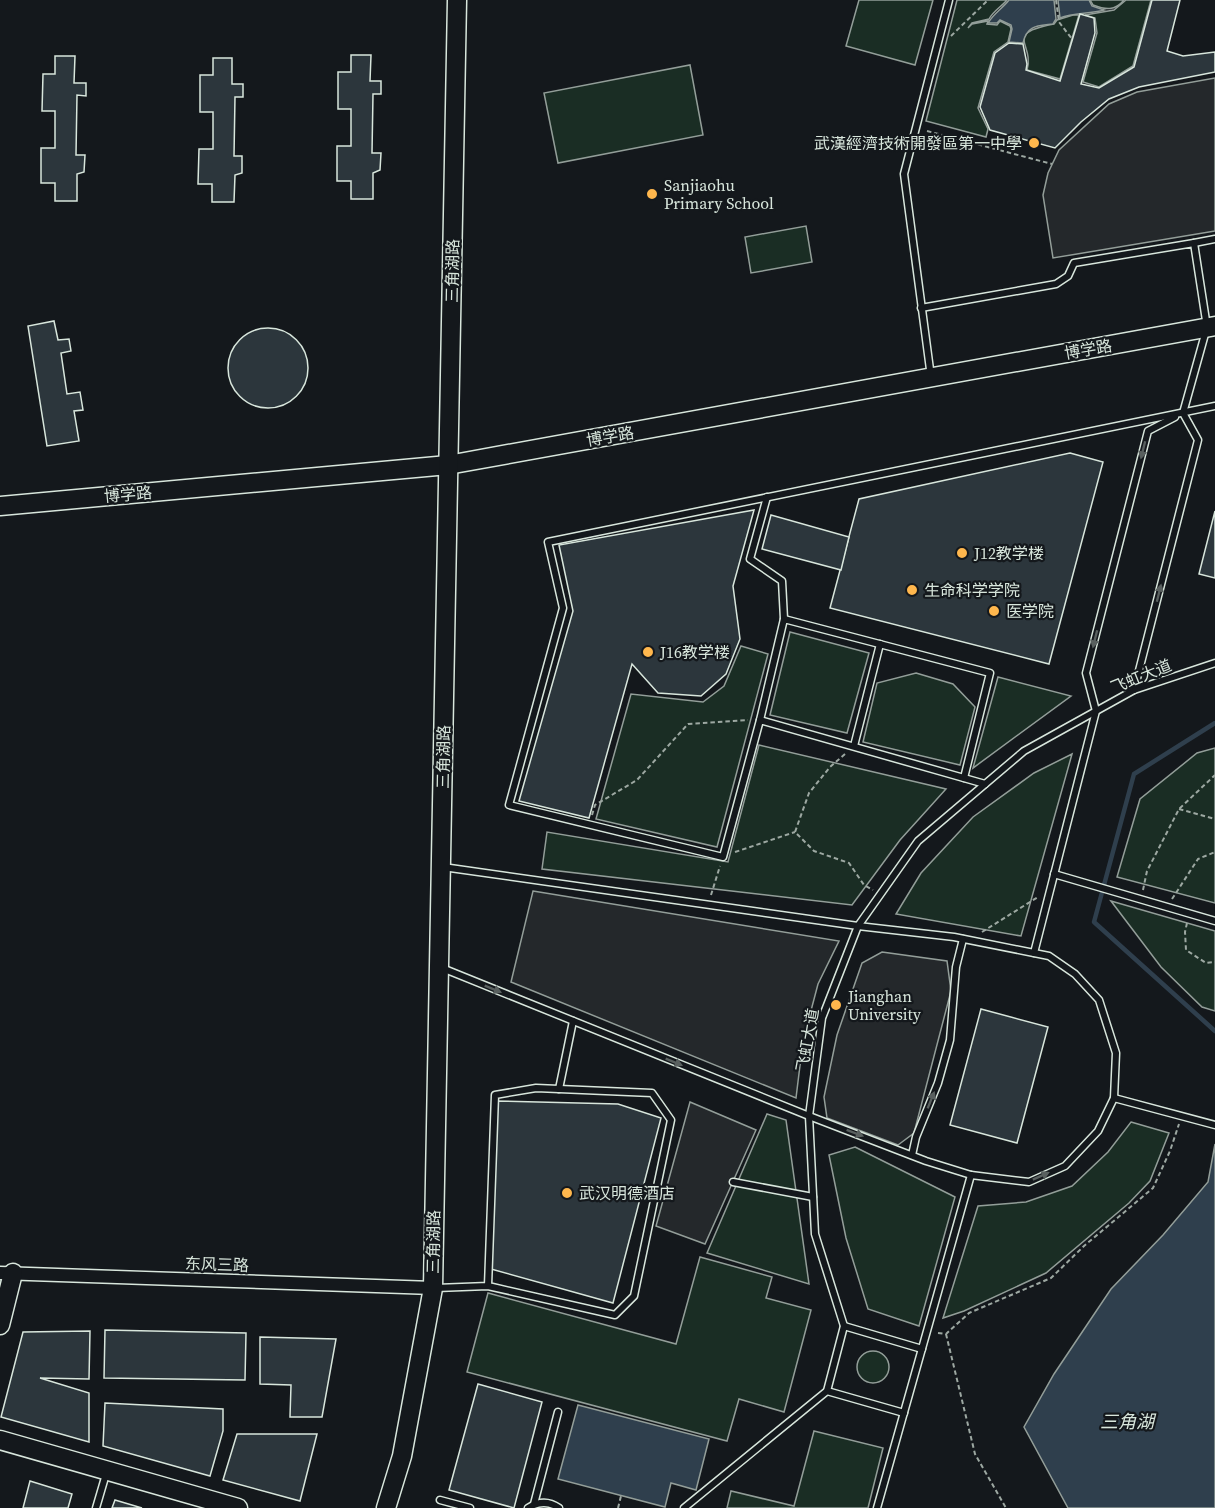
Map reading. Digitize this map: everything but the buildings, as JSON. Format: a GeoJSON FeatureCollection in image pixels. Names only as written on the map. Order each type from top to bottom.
{"type":"FeatureCollection","features":[{"type":"Feature","properties":{"kind":"street","name":"三角湖路"},"geometry":{"type":"LineString","coordinates":[[386,1508],[402,1456],[433,1288],[457,0]]}},
{"type":"Feature","properties":{"kind":"street","name":"博学路"},"geometry":{"type":"LineString","coordinates":[[0,506],[448,465],[1211,327]]}},
{"type":"Feature","properties":{"kind":"street","name":"东风三路"},"geometry":{"type":"LineString","coordinates":[[6,1273],[433,1288]]}},
{"type":"Feature","properties":{"kind":"street"},"geometry":{"type":"LineString","coordinates":[[0,1325],[6,1273]]}},
{"type":"Feature","properties":{"kind":"street"},"geometry":{"type":"LineString","coordinates":[[0,1440],[107,1470],[212,1504],[238,1508]]}},
{"type":"Feature","properties":{"kind":"lane"},"geometry":{"type":"LineString","coordinates":[[931,377],[903,174],[949,0]]}},
{"type":"Feature","properties":{"kind":"lane"},"geometry":{"type":"LineString","coordinates":[[921,308],[1056,284],[1068,276],[1074,262],[1215,239]]}},
{"type":"Feature","properties":{"kind":"lane"},"geometry":{"type":"LineString","coordinates":[[1034,953],[1096,711],[1086,673],[1148,431],[1183,413],[1211,327],[1194,243]]}},
{"type":"Feature","properties":{"kind":"lane"},"geometry":{"type":"LineString","coordinates":[[767,497],[750,559],[782,581],[783,619],[760,720],[723,857],[509,805],[563,608],[548,542],[767,497],[1183,413],[1215,406]]}},
{"type":"Feature","properties":{"kind":"lane"},"geometry":{"type":"LineString","coordinates":[[1134,690],[1198,440],[1183,413]]}},
{"type":"Feature","properties":{"kind":"lane"},"geometry":{"type":"LineString","coordinates":[[783,619],[990,673],[964,778]]}},
{"type":"Feature","properties":{"kind":"lane"},"geometry":{"type":"LineString","coordinates":[[854,746],[880,644]]}},
{"type":"Feature","properties":{"kind":"lane","name":"飞虹大道"},"geometry":{"type":"LineString","coordinates":[[844,1326],[814,1234],[809,1116],[822,1018],[858,926],[918,841],[1024,751],[1134,690],[1215,663]]}},
{"type":"Feature","properties":{"kind":"lane"},"geometry":{"type":"LineString","coordinates":[[760,720],[985,784]]}},
{"type":"Feature","properties":{"kind":"lane"},"geometry":{"type":"LineString","coordinates":[[438,967],[809,1116],[971,1175],[1029,1182],[1065,1166],[1098,1131],[1114,1098],[1116,1053],[1100,999],[1075,974],[1049,956],[966,940],[442,867]]}},
{"type":"Feature","properties":{"kind":"lane"},"geometry":{"type":"LineString","coordinates":[[1054,874],[1215,921]]}},
{"type":"Feature","properties":{"kind":"lane"},"geometry":{"type":"LineString","coordinates":[[912,1155],[916,1137],[938,1083],[950,1040],[956,967],[966,940]]}},
{"type":"Feature","properties":{"kind":"lane"},"geometry":{"type":"LineString","coordinates":[[559,1089],[573,1021]]}},
{"type":"Feature","properties":{"kind":"lane"},"geometry":{"type":"LineString","coordinates":[[433,1288],[488,1286],[615,1315],[634,1296],[671,1120],[652,1093],[536,1088],[495,1095],[488,1286]]}},
{"type":"Feature","properties":{"kind":"lane"},"geometry":{"type":"LineString","coordinates":[[1114,1098],[1215,1125]]}},
{"type":"Feature","properties":{"kind":"lane"},"geometry":{"type":"LineString","coordinates":[[877,1508],[971,1175]]}},
{"type":"Feature","properties":{"kind":"lane"},"geometry":{"type":"LineString","coordinates":[[733,1182],[813,1197]]}},
{"type":"Feature","properties":{"kind":"lane"},"geometry":{"type":"LineString","coordinates":[[684,1508],[827,1391],[844,1326],[922,1349]]}},
{"type":"Feature","properties":{"kind":"lane"},"geometry":{"type":"LineString","coordinates":[[827,1391],[904,1413]]}},
{"type":"Feature","properties":{"kind":"lane"},"geometry":{"type":"LineString","coordinates":[[558,1412],[531,1506],[550,1503],[559,1508]]}},
{"type":"Feature","properties":{"kind":"lane"},"geometry":{"type":"LineString","coordinates":[[96,1508],[107,1470]]}},
{"type":"Feature","properties":{"kind":"lane"},"geometry":{"type":"LineString","coordinates":[[440,1500],[470,1508]]}},
{"type":"Feature","properties":{"kind":"path"},"geometry":{"type":"LineString","coordinates":[[935,51],[988,0]]}},
{"type":"Feature","properties":{"kind":"path"},"geometry":{"type":"LineString","coordinates":[[1056,0],[1059,22],[1072,39]]}},
{"type":"Feature","properties":{"kind":"path"},"geometry":{"type":"LineString","coordinates":[[915,128],[1052,164]]}},
{"type":"Feature","properties":{"kind":"path"},"geometry":{"type":"LineString","coordinates":[[590,824],[595,805],[637,780],[688,724],[760,720]]}},
{"type":"Feature","properties":{"kind":"path"},"geometry":{"type":"LineString","coordinates":[[795,832],[809,793],[830,767],[854,746]]}},
{"type":"Feature","properties":{"kind":"path"},"geometry":{"type":"LineString","coordinates":[[1140,899],[1148,871],[1179,809],[1215,775]]}},
{"type":"Feature","properties":{"kind":"path"},"geometry":{"type":"LineString","coordinates":[[1179,809],[1215,819]]}},
{"type":"Feature","properties":{"kind":"path"},"geometry":{"type":"LineString","coordinates":[[708,905],[723,857],[795,832]]}},
{"type":"Feature","properties":{"kind":"path"},"geometry":{"type":"LineString","coordinates":[[795,832],[814,851],[849,862],[864,885],[880,895]]}},
{"type":"Feature","properties":{"kind":"path"},"geometry":{"type":"LineString","coordinates":[[1168,907],[1175,892],[1198,858],[1215,852]]}},
{"type":"Feature","properties":{"kind":"path"},"geometry":{"type":"LineString","coordinates":[[966,940],[1050,889]]}},
{"type":"Feature","properties":{"kind":"path"},"geometry":{"type":"LineString","coordinates":[[1190,914],[1185,932],[1186,950],[1206,963],[1215,962]]}},
{"type":"Feature","properties":{"kind":"path"},"geometry":{"type":"LineString","coordinates":[[927,1332],[946,1334],[969,1313],[1051,1278],[1084,1246],[1153,1188],[1170,1151],[1181,1116]]}},
{"type":"Feature","properties":{"kind":"path"},"geometry":{"type":"LineString","coordinates":[[946,1334],[975,1454],[1006,1508]]}},
{"type":"Feature","properties":{"kind":"path"},"geometry":{"type":"LineString","coordinates":[[618,1508],[621,1496]]}},
{"type":"Feature","properties":{"kind":"green space"},"geometry":{"type":"Polygon","coordinates":[[[859,0],[933,0],[915,65],[846,46],[859,0]]]}},
{"type":"Feature","properties":{"kind":"green space"},"geometry":{"type":"Polygon","coordinates":[[[957,0],[1007,0],[989,19],[972,23],[968,28],[972,24],[988,21],[987,24],[997,25],[1000,21],[1010,26],[1011,29],[1008,42],[994,52],[978,108],[988,129],[986,137],[926,121],[957,0]]]}},
{"type":"Feature","properties":{"kind":"green space"},"geometry":{"type":"Polygon","coordinates":[[[1090,0],[1124,0],[1114,8],[1106,9],[1093,5],[1090,0]]]}},
{"type":"Feature","properties":{"kind":"green space"},"geometry":{"type":"Polygon","coordinates":[[[1126,0],[1151,0],[1133,66],[1099,87],[1083,82],[1097,33],[1095,18],[1085,15],[1114,10],[1126,0]]]}},
{"type":"Feature","properties":{"kind":"green space"},"geometry":{"type":"Polygon","coordinates":[[[1079,15],[1060,79],[1027,70],[1025,36],[1038,28],[1054,24],[1057,20],[1079,15]]]}},
{"type":"Feature","properties":{"kind":"green space"},"geometry":{"type":"Polygon","coordinates":[[[690,65],[703,135],[558,163],[544,93],[690,65]]]}},
{"type":"Feature","properties":{"kind":"green space"},"geometry":{"type":"Polygon","coordinates":[[[806,226],[812,262],[751,273],[745,237],[806,226]]]}},
{"type":"Feature","properties":{"kind":"green space"},"geometry":{"type":"Polygon","coordinates":[[[790,632],[869,653],[847,733],[770,715],[790,632]]]}},
{"type":"Feature","properties":{"kind":"green space"},"geometry":{"type":"Polygon","coordinates":[[[741,646],[768,654],[717,847],[596,819],[631,694],[703,702],[724,686],[741,646]]]}},
{"type":"Feature","properties":{"kind":"green space"},"geometry":{"type":"Polygon","coordinates":[[[916,673],[953,684],[975,707],[960,765],[863,742],[877,683],[916,673]]]}},
{"type":"Feature","properties":{"kind":"green space"},"geometry":{"type":"Polygon","coordinates":[[[998,677],[1071,696],[973,768],[998,677]]]}},
{"type":"Feature","properties":{"kind":"green space"},"geometry":{"type":"Polygon","coordinates":[[[759,745],[946,789],[900,840],[852,905],[542,869],[547,832],[728,862],[759,745]]]}},
{"type":"Feature","properties":{"kind":"green space"},"geometry":{"type":"Polygon","coordinates":[[[1215,748],[1215,903],[1117,877],[1140,799],[1197,753],[1215,748]]]}},
{"type":"Feature","properties":{"kind":"green space"},"geometry":{"type":"Polygon","coordinates":[[[1072,754],[1021,936],[896,914],[921,873],[973,817],[1034,773],[1072,754]]]}},
{"type":"Feature","properties":{"kind":"green space"},"geometry":{"type":"Polygon","coordinates":[[[1111,901],[1215,931],[1215,1011],[1202,1007],[1161,967],[1111,901]]]}},
{"type":"Feature","properties":{"kind":"green space"},"geometry":{"type":"Polygon","coordinates":[[[767,1114],[786,1120],[809,1284],[707,1253],[767,1114]]]}},
{"type":"Feature","properties":{"kind":"green space"},"geometry":{"type":"Polygon","coordinates":[[[1131,1122],[1169,1133],[1150,1181],[1129,1203],[1046,1273],[964,1311],[943,1318],[978,1206],[1026,1202],[1072,1186],[1108,1152],[1131,1122]]]}},
{"type":"Feature","properties":{"kind":"green space"},"geometry":{"type":"Polygon","coordinates":[[[855,1147],[955,1197],[919,1326],[868,1309],[846,1238],[829,1155],[855,1147]]]}},
{"type":"Feature","properties":{"kind":"green space"},"geometry":{"type":"Polygon","coordinates":[[[700,1257],[772,1277],[766,1298],[811,1310],[784,1412],[739,1399],[727,1441],[467,1372],[488,1293],[676,1344],[700,1257]]]}},
{"type":"Feature","properties":{"kind":"green space"},"geometry":{"type":"Polygon","coordinates":[[[873,1351],[884,1356],[889,1367],[884,1378],[873,1383],[862,1378],[857,1367],[862,1356],[873,1351]]]}},
{"type":"Feature","properties":{"kind":"green space"},"geometry":{"type":"Polygon","coordinates":[[[814,1431],[883,1448],[868,1508],[727,1508],[731,1491],[794,1506],[814,1431]]]}},
{"type":"Feature","properties":{"kind":"shaded area"},"geometry":{"type":"Polygon","coordinates":[[[1215,78],[1215,231],[1053,258],[1043,195],[1048,173],[1059,150],[1109,104],[1137,92],[1215,78]]]}},
{"type":"Feature","properties":{"kind":"shaded area"},"geometry":{"type":"Polygon","coordinates":[[[533,891],[839,941],[818,984],[803,1041],[796,1098],[511,982],[533,891]]]}},
{"type":"Feature","properties":{"kind":"shaded area"},"geometry":{"type":"Polygon","coordinates":[[[882,952],[947,961],[951,991],[914,1133],[898,1145],[827,1118],[824,1097],[837,1035],[862,963],[882,952]]]}},
{"type":"Feature","properties":{"kind":"shaded area"},"geometry":{"type":"Polygon","coordinates":[[[690,1102],[756,1130],[705,1244],[656,1226],[690,1102]]]}},
{"type":"Feature","properties":{"kind":"water"},"geometry":{"type":"Polygon","coordinates":[[[1009,0],[1054,0],[1056,19],[1053,24],[1038,26],[1030,30],[1023,43],[1009,42],[1011,25],[1000,20],[997,23],[988,23],[1009,0]]]}},
{"type":"Feature","properties":{"kind":"water"},"geometry":{"type":"Polygon","coordinates":[[[1058,0],[1089,0],[1092,6],[1104,10],[1060,18],[1058,0]]]}},
{"type":"Feature","properties":{"kind":"water","name":"三角湖"},"geometry":{"type":"Polygon","coordinates":[[[1215,1144],[1215,1508],[1068,1508],[1024,1427],[1054,1374],[1111,1289],[1163,1235],[1208,1182],[1215,1144]]]}},
{"type":"Feature","properties":{"kind":"water"},"geometry":{"type":"Polygon","coordinates":[[[578,1405],[709,1439],[696,1490],[671,1483],[665,1507],[558,1479],[578,1405]]]}},
{"type":"Feature","properties":{"kind":"waterway"},"geometry":{"type":"LineString","coordinates":[[1215,723],[1134,774],[1094,922],[1215,1031]]}},
{"type":"Feature","properties":{"kind":"place","name":"武漢經濟技術開發區第一中學"},"geometry":{"type":"Point","coordinates":[1034,143]}},
{"type":"Feature","properties":{"kind":"place","name":"Sanjiaohu Primary School"},"geometry":{"type":"Point","coordinates":[652,194]}},
{"type":"Feature","properties":{"kind":"place","name":"J12教学楼"},"geometry":{"type":"Point","coordinates":[962,553]}},
{"type":"Feature","properties":{"kind":"place","name":"生命科学学院"},"geometry":{"type":"Point","coordinates":[912,590]}},
{"type":"Feature","properties":{"kind":"place","name":"医学院"},"geometry":{"type":"Point","coordinates":[994,611]}},
{"type":"Feature","properties":{"kind":"place","name":"J16教学楼"},"geometry":{"type":"Point","coordinates":[648,652]}},
{"type":"Feature","properties":{"kind":"place","name":"Jianghan University"},"geometry":{"type":"Point","coordinates":[836,1005]}},
{"type":"Feature","properties":{"kind":"place","name":"武汉明德酒店"},"geometry":{"type":"Point","coordinates":[567,1193]}}]}
